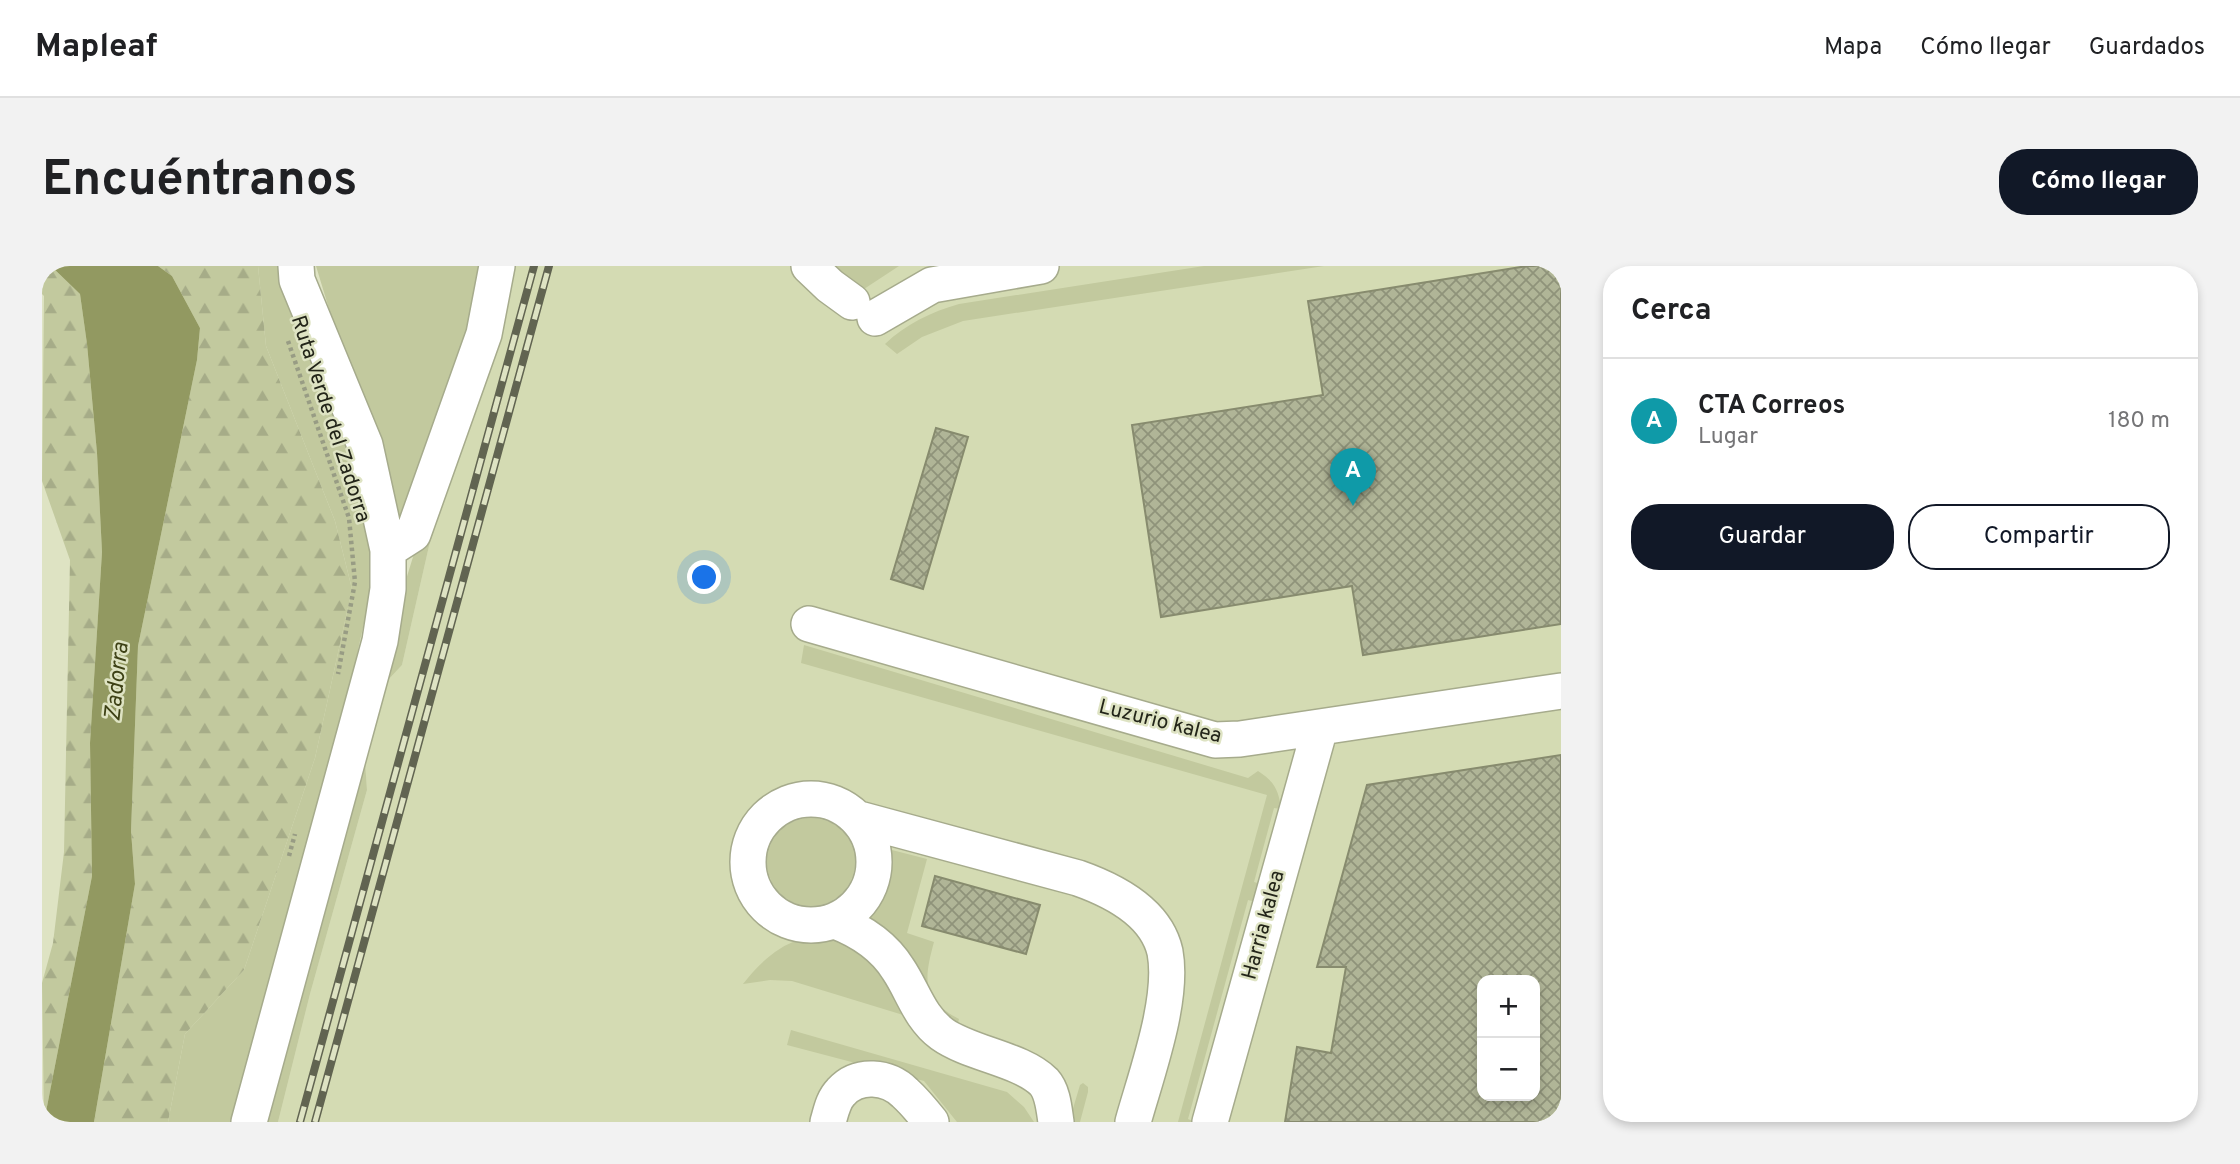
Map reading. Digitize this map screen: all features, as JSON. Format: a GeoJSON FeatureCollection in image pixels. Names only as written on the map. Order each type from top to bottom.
{"type":"FeatureCollection","features":[{"type":"Feature","properties":{"kind":"street"},"geometry":{"type":"LineString","coordinates":[[249,1122],[380,641],[388,589],[388,550],[365,445],[297,280],[296,266]]}},
{"type":"Feature","properties":{"kind":"street"},"geometry":{"type":"LineString","coordinates":[[388,550],[413,534],[484,334],[497,266]]}},
{"type":"Feature","properties":{"kind":"street"},"geometry":{"type":"LineString","coordinates":[[809,266],[830,286],[863,310],[932,285],[1041,266]]}},
{"type":"Feature","properties":{"kind":"street","name":"Luzurio kalea"},"geometry":{"type":"LineString","coordinates":[[809,624],[1215,740],[1320,728],[1561,691]]}},
{"type":"Feature","properties":{"kind":"street","name":"Harria kalea"},"geometry":{"type":"LineString","coordinates":[[1210,1122],[1320,728]]}},
{"type":"Feature","properties":{"kind":"street"},"geometry":{"type":"LineString","coordinates":[[859,819],[873,846],[874,876],[860,903],[835,921],[814,926],[792,923],[769,910],[753,889],[747,863],[753,837],[767,816],[790,802],[816,799],[839,805],[859,819],[1106,887],[1144,917],[1157,934],[1165,952],[1165,981],[1163,1015],[1133,1122]]}},
{"type":"Feature","properties":{"kind":"street"},"geometry":{"type":"LineString","coordinates":[[835,921],[855,929],[880,947],[898,968],[920,1012],[942,1034],[1024,1069],[1044,1082],[1052,1098],[1056,1122]]}},
{"type":"Feature","properties":{"kind":"street"},"geometry":{"type":"LineString","coordinates":[[828,1122],[839,1093],[851,1084],[869,1079],[886,1081],[904,1091],[931,1122]]}},
{"type":"Feature","properties":{"kind":"path","name":"Ruta Verde del Zadorra"},"geometry":{"type":"LineString","coordinates":[[287,339],[349,518],[355,582],[337,678]]}},
{"type":"Feature","properties":{"kind":"path"},"geometry":{"type":"LineString","coordinates":[[289,860],[297,826]]}},
{"type":"Feature","properties":{"kind":"shaded area"},"geometry":{"type":"Polygon","coordinates":[[[513,266],[1561,266],[1561,1122],[278,1122],[310,994],[367,790],[365,761],[389,679],[402,665],[429,546],[473,413],[513,266]]]}},
{"type":"Feature","properties":{"kind":"green space"},"geometry":{"type":"Polygon","coordinates":[[[42,266],[51,266],[80,294],[97,453],[102,552],[90,743],[92,876],[44,1122],[42,983],[53,943],[64,852],[70,560],[42,481],[42,266]]]}},
{"type":"Feature","properties":{"kind":"green space"},"geometry":{"type":"Polygon","coordinates":[[[158,266],[258,266],[266,346],[335,521],[352,589],[315,758],[244,970],[185,1034],[168,1122],[94,1122],[135,884],[131,831],[138,646],[197,360],[200,328],[172,276],[158,266]]]}},
{"type":"Feature","properties":{"kind":"green space"},"geometry":{"type":"Polygon","coordinates":[[[258,266],[284,266],[365,495],[373,583],[344,712],[235,1122],[168,1122],[185,1034],[244,970],[315,758],[352,589],[335,521],[266,346],[258,266]]]}},
{"type":"Feature","properties":{"kind":"green space"},"geometry":{"type":"Polygon","coordinates":[[[316,266],[490,266],[407,519],[390,510],[316,266]]]}},
{"type":"Feature","properties":{"kind":"green space"},"geometry":{"type":"Polygon","coordinates":[[[817,266],[899,266],[864,289],[857,290],[817,266]]]}},
{"type":"Feature","properties":{"kind":"green space"},"geometry":{"type":"Polygon","coordinates":[[[1204,266],[1324,266],[963,321],[922,337],[897,354],[885,344],[901,330],[919,320],[959,304],[1204,266]]]}},
{"type":"Feature","properties":{"kind":"green space"},"geometry":{"type":"Polygon","coordinates":[[[473,413],[429,546],[402,665],[389,679],[365,761],[367,790],[310,994],[278,1122],[260,1122],[396,612],[421,531],[473,413]]]}},
{"type":"Feature","properties":{"kind":"green space"},"geometry":{"type":"Polygon","coordinates":[[[804,645],[1248,778],[1258,771],[1272,783],[1281,809],[1274,808],[1254,882],[1261,884],[1256,902],[1248,900],[1188,1119],[1195,1122],[1178,1122],[1267,795],[801,663],[804,645]]]}},
{"type":"Feature","properties":{"kind":"green space"},"geometry":{"type":"Polygon","coordinates":[[[811,818],[828,822],[842,831],[851,845],[855,862],[851,879],[842,893],[828,902],[811,906],[794,902],[780,893],[771,879],[767,862],[771,845],[780,831],[794,822],[811,818]]]}},
{"type":"Feature","properties":{"kind":"green space"},"geometry":{"type":"Polygon","coordinates":[[[888,849],[927,859],[907,933],[934,942],[928,967],[928,987],[938,1004],[959,1019],[958,1023],[950,1019],[861,921],[875,904],[887,880],[888,849]]]}},
{"type":"Feature","properties":{"kind":"green space"},"geometry":{"type":"Polygon","coordinates":[[[847,938],[867,947],[913,1018],[792,981],[770,980],[743,984],[761,964],[783,947],[802,939],[847,938]]]}},
{"type":"Feature","properties":{"kind":"green space"},"geometry":{"type":"Polygon","coordinates":[[[791,1030],[1007,1092],[1024,1107],[1034,1122],[957,1122],[924,1081],[787,1045],[791,1030]]]}},
{"type":"Feature","properties":{"kind":"green space"},"geometry":{"type":"Polygon","coordinates":[[[1083,1083],[1088,1087],[1088,1092],[1080,1122],[1069,1122],[1080,1085],[1083,1083]]]}},
{"type":"Feature","properties":{"kind":"water","name":"Zadorra"},"geometry":{"type":"Polygon","coordinates":[[[51,266],[158,266],[172,276],[200,328],[197,360],[138,646],[131,831],[135,884],[94,1122],[44,1122],[92,876],[90,743],[102,552],[97,453],[80,294],[51,266]]]}},
{"type":"Feature","properties":{"kind":"building"},"geometry":{"type":"Polygon","coordinates":[[[1527,266],[1561,266],[1561,624],[1363,655],[1352,586],[1161,617],[1132,425],[1323,395],[1308,301],[1527,266]]]}},
{"type":"Feature","properties":{"kind":"building"},"geometry":{"type":"Polygon","coordinates":[[[936,428],[968,437],[923,589],[891,579],[936,428]]]}},
{"type":"Feature","properties":{"kind":"building"},"geometry":{"type":"Polygon","coordinates":[[[1561,755],[1561,1122],[1285,1122],[1297,1047],[1331,1053],[1346,967],[1317,967],[1367,785],[1561,755]]]}},
{"type":"Feature","properties":{"kind":"building"},"geometry":{"type":"Polygon","coordinates":[[[935,876],[1040,905],[1026,954],[922,926],[935,876]]]}},
{"type":"Feature","properties":{"kind":"railway"},"geometry":{"type":"LineString","coordinates":[[300,1122],[534,266]]}},
{"type":"Feature","properties":{"kind":"railway"},"geometry":{"type":"LineString","coordinates":[[315,1122],[549,266]]}},
{"type":"Feature","properties":{"kind":"place","name":"CTA Correos"},"geometry":{"type":"Point","coordinates":[1353,506]}}]}
